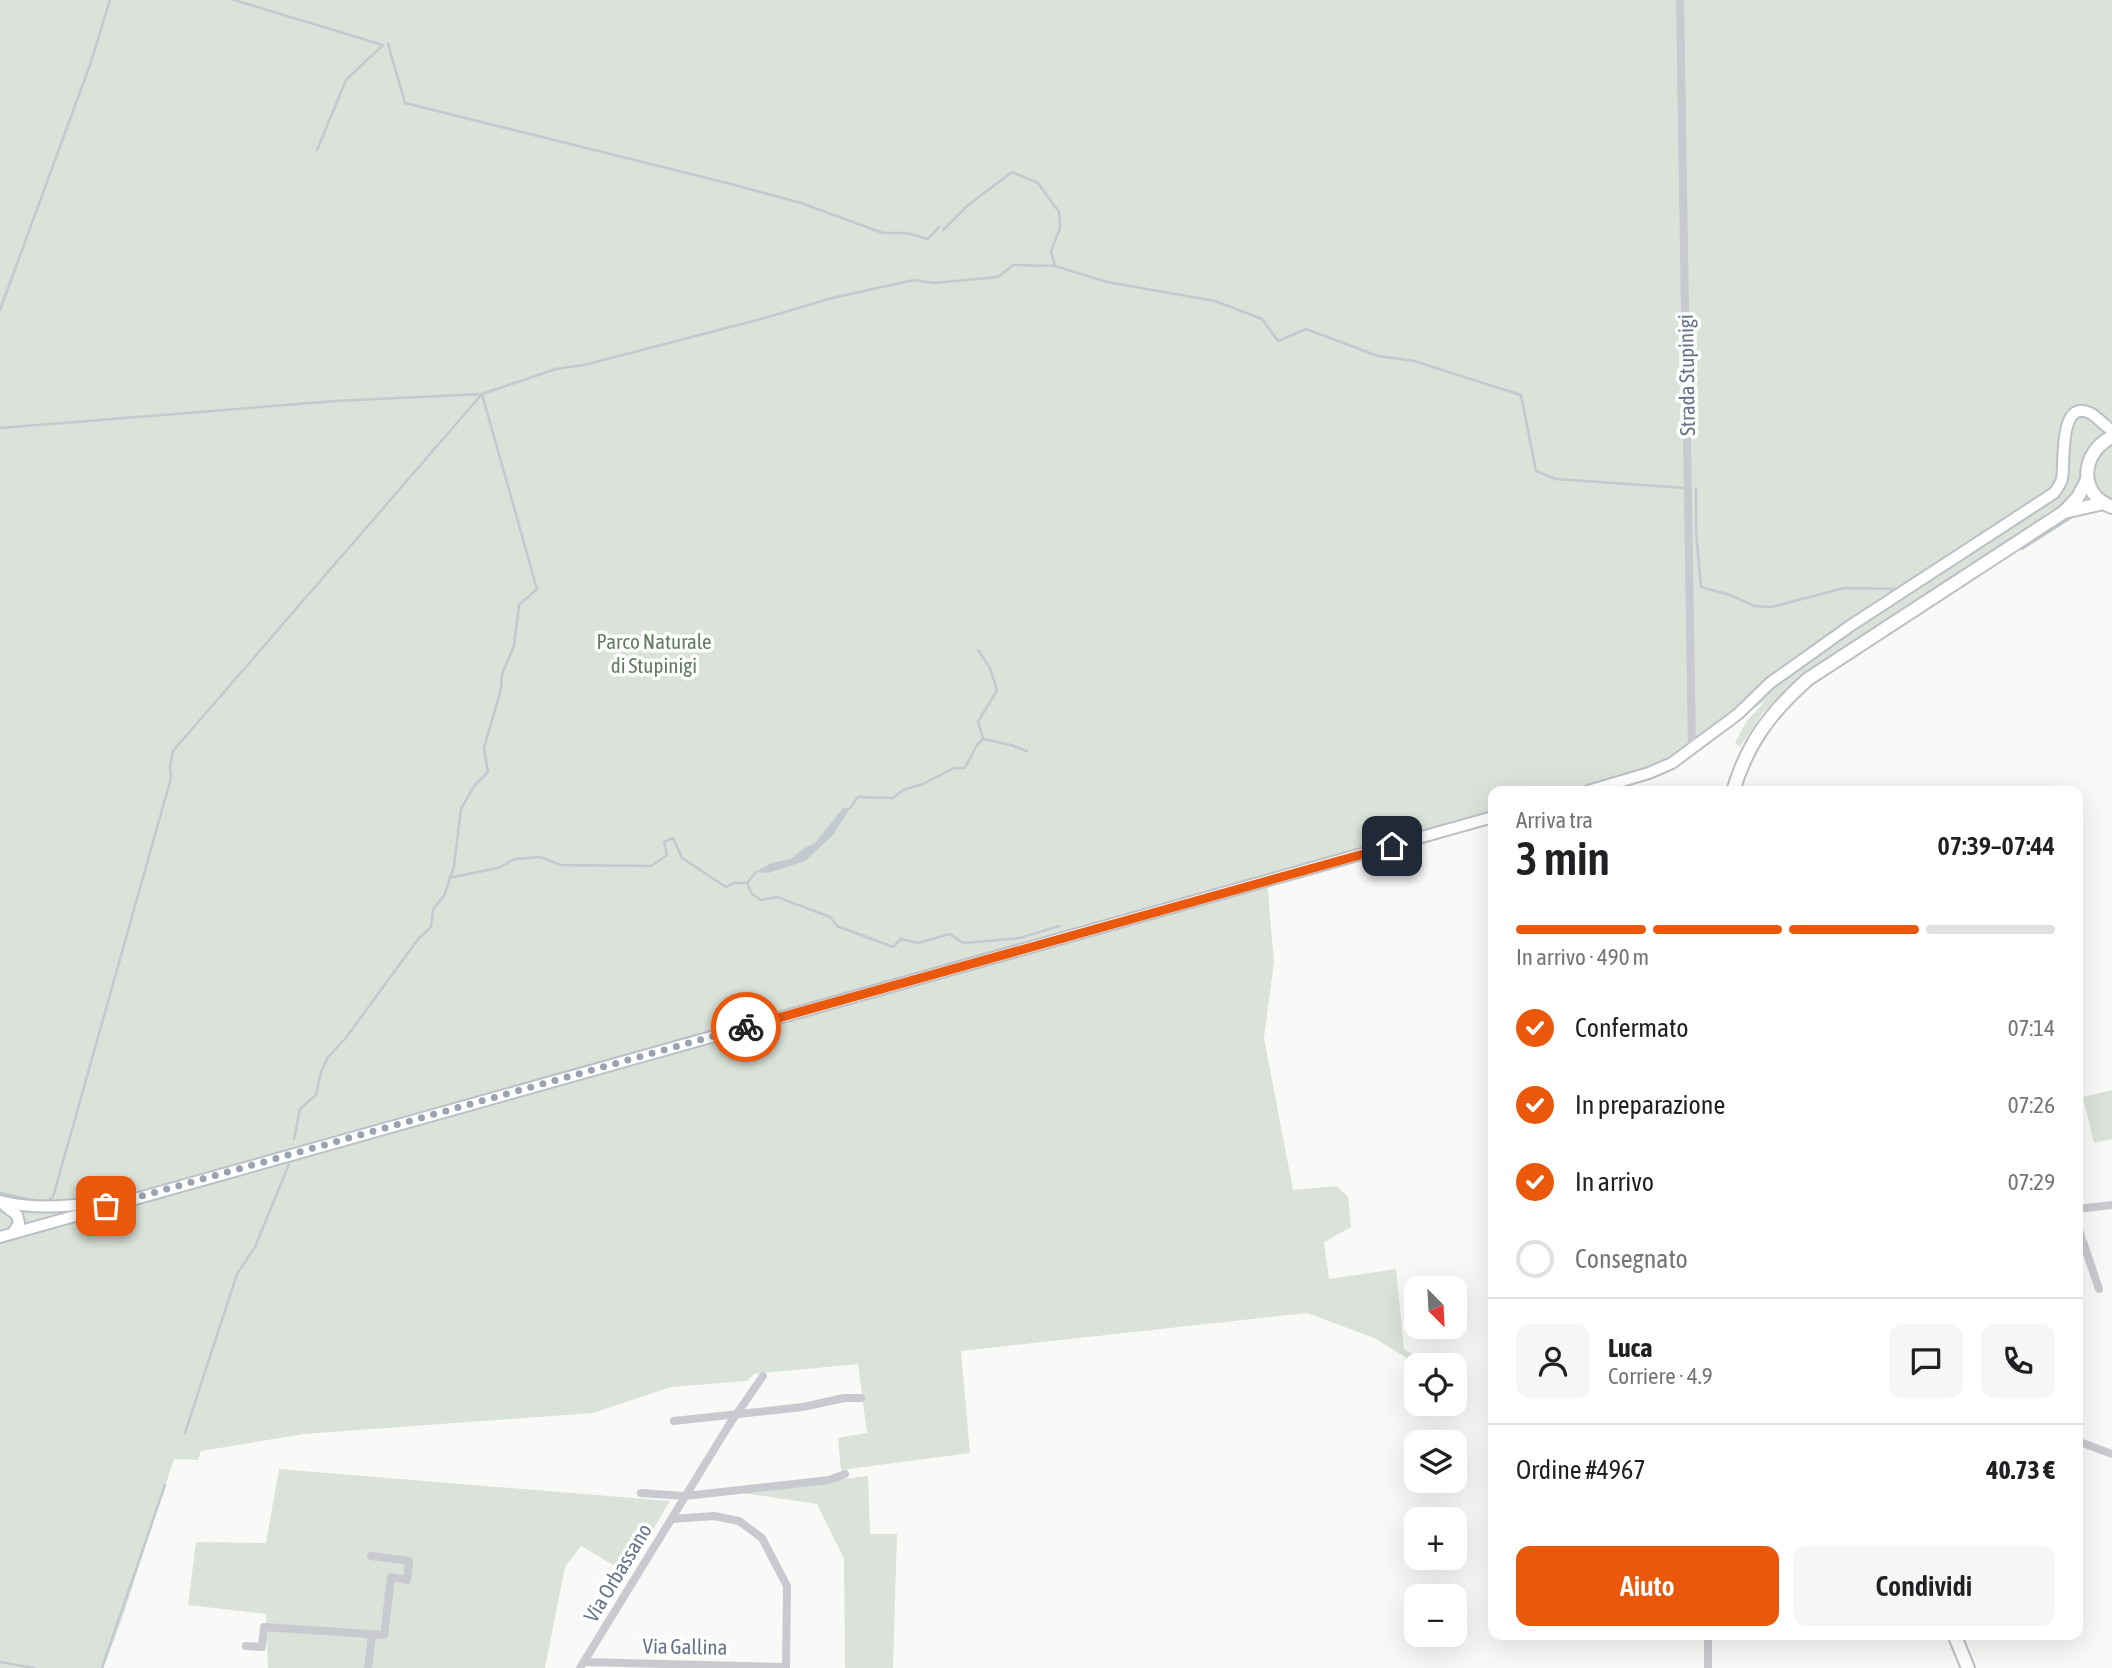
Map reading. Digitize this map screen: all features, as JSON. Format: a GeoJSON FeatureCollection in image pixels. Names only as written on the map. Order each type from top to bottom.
{"type":"FeatureCollection","features":[{"type":"Feature","properties":{"kind":"main road"},"geometry":{"type":"LineString","coordinates":[[1605,786],[1672,763],[1738,714],[1770,683],[1850,626],[2054,493],[2062,480],[2066,424],[2072,416],[2089,412],[2112,430]]}},
{"type":"Feature","properties":{"kind":"main road"},"geometry":{"type":"LineString","coordinates":[[2096,419],[2101,433],[2099,444]]}},
{"type":"Feature","properties":{"kind":"main road"},"geometry":{"type":"LineString","coordinates":[[1735,786],[1754,740],[1779,705],[1808,679],[2064,512],[2078,497],[2087,480],[2091,454],[2099,444],[2112,437]]}},
{"type":"Feature","properties":{"kind":"main road"},"geometry":{"type":"LineString","coordinates":[[2087,480],[2097,498],[2108,505]]}},
{"type":"Feature","properties":{"kind":"main road"},"geometry":{"type":"LineString","coordinates":[[2064,512],[2108,505]]}},
{"type":"Feature","properties":{"kind":"main road"},"geometry":{"type":"LineString","coordinates":[[0,1237],[1488,818]]}},
{"type":"Feature","properties":{"kind":"main road"},"geometry":{"type":"LineString","coordinates":[[0,1203],[68,1207],[128,1199]]}},
{"type":"Feature","properties":{"kind":"main road"},"geometry":{"type":"LineString","coordinates":[[0,1203],[18,1215],[19,1223],[13,1233]]}},
{"type":"Feature","properties":{"kind":"main road"},"geometry":{"type":"LineString","coordinates":[[60,1219],[68,1207]]}},
{"type":"Feature","properties":{"kind":"main road"},"geometry":{"type":"LineString","coordinates":[[1956,1640],[1968,1668]]}},
{"type":"Feature","properties":{"kind":"street","name":"Strada Stupinigi"},"geometry":{"type":"LineString","coordinates":[[1680,0],[1692,749]]}},
{"type":"Feature","properties":{"kind":"street"},"geometry":{"type":"LineString","coordinates":[[2083,1208],[2112,1205]]}},
{"type":"Feature","properties":{"kind":"street"},"geometry":{"type":"LineString","coordinates":[[2083,1242],[2099,1289]]}},
{"type":"Feature","properties":{"kind":"street","name":"Via Orbassano"},"geometry":{"type":"LineString","coordinates":[[582,1665],[671,1518],[763,1376]]}},
{"type":"Feature","properties":{"kind":"street"},"geometry":{"type":"LineString","coordinates":[[674,1421],[861,1398]]}},
{"type":"Feature","properties":{"kind":"street"},"geometry":{"type":"LineString","coordinates":[[2083,1443],[2112,1454]]}},
{"type":"Feature","properties":{"kind":"street"},"geometry":{"type":"LineString","coordinates":[[641,1493],[685,1496],[829,1480],[845,1474]]}},
{"type":"Feature","properties":{"kind":"street"},"geometry":{"type":"LineString","coordinates":[[671,1518],[714,1516],[739,1521],[762,1538],[787,1586],[786,1667]]}},
{"type":"Feature","properties":{"kind":"street"},"geometry":{"type":"LineString","coordinates":[[246,1646],[262,1647],[264,1627],[384,1635],[391,1577],[407,1580],[409,1561],[371,1556]]}},
{"type":"Feature","properties":{"kind":"street"},"geometry":{"type":"LineString","coordinates":[[369,1668],[372,1634]]}},
{"type":"Feature","properties":{"kind":"street"},"geometry":{"type":"LineString","coordinates":[[1708,1640],[1708,1668]]}},
{"type":"Feature","properties":{"kind":"street","name":"Via Gallina"},"geometry":{"type":"LineString","coordinates":[[582,1665],[786,1667]]}},
{"type":"Feature","properties":{"kind":"green space","name":"Parco Naturale di Stupinigi"},"geometry":{"type":"Polygon","coordinates":[[[0,0],[2112,0],[2112,500],[2103,494],[2096,484],[2045,514],[2044,518],[1917,599],[1791,685],[1762,714],[1740,747],[1735,743],[1746,722],[1765,701],[1669,764],[1592,786],[1488,786],[1488,816],[1267,880],[1274,962],[1264,1038],[1293,1190],[1337,1186],[1348,1197],[1351,1227],[1324,1242],[1329,1279],[1396,1269],[1404,1349],[1410,1353],[1404,1353],[1404,1356],[1374,1338],[1307,1313],[961,1351],[970,1453],[841,1470],[838,1438],[867,1433],[858,1364],[754,1374],[747,1381],[671,1387],[593,1413],[304,1434],[201,1451],[198,1460],[174,1459],[121,1622],[103,1668],[0,1668],[0,0]]]}},
{"type":"Feature","properties":{"kind":"green space"},"geometry":{"type":"Polygon","coordinates":[[[2112,1090],[2112,1139],[2094,1143],[2083,1097],[2112,1090]]]}},
{"type":"Feature","properties":{"kind":"green space"},"geometry":{"type":"Polygon","coordinates":[[[279,1469],[670,1501],[627,1573],[581,1546],[565,1567],[545,1668],[268,1668],[266,1614],[188,1605],[196,1542],[266,1543],[279,1469]]]}},
{"type":"Feature","properties":{"kind":"green space"},"geometry":{"type":"Polygon","coordinates":[[[868,1476],[870,1534],[897,1534],[893,1668],[845,1668],[844,1559],[817,1504],[736,1492],[868,1476]]]}},
{"type":"Feature","properties":{"kind":"shaded area"},"geometry":{"type":"Polygon","coordinates":[[[843,808],[850,808],[833,835],[805,861],[768,873],[756,872],[771,863],[791,859],[815,843],[843,808]]]}},
{"type":"Feature","properties":{"kind":"waterway"},"geometry":{"type":"LineString","coordinates":[[0,310],[91,62],[110,0]]}},
{"type":"Feature","properties":{"kind":"waterway"},"geometry":{"type":"LineString","coordinates":[[234,0],[383,45],[346,80],[317,150]]}},
{"type":"Feature","properties":{"kind":"waterway"},"geometry":{"type":"LineString","coordinates":[[388,44],[405,103],[801,203],[883,233],[906,233],[928,239],[939,227]]}},
{"type":"Feature","properties":{"kind":"waterway"},"geometry":{"type":"LineString","coordinates":[[943,230],[967,206],[1012,172],[1038,183],[1059,212],[1060,228],[1051,251],[1055,266]]}},
{"type":"Feature","properties":{"kind":"waterway"},"geometry":{"type":"LineString","coordinates":[[0,428],[336,401],[482,394],[556,369],[584,365],[832,298],[914,280],[934,283],[998,277],[1013,265],[1055,266],[1107,282],[1215,301],[1262,319],[1278,341],[1306,329],[1378,356],[1414,361],[1521,395],[1536,471],[1556,479],[1685,488]]}},
{"type":"Feature","properties":{"kind":"waterway"},"geometry":{"type":"LineString","coordinates":[[294,1139],[300,1109],[316,1095],[321,1072],[328,1057],[345,1039],[419,938],[431,927],[433,909],[444,896],[454,866],[461,809],[474,786],[488,772],[484,748],[501,689],[502,674],[514,646],[519,605],[537,589],[482,394]]}},
{"type":"Feature","properties":{"kind":"waterway"},"geometry":{"type":"LineString","coordinates":[[45,1202],[53,1197],[171,778],[173,751],[482,394]]}},
{"type":"Feature","properties":{"kind":"waterway"},"geometry":{"type":"LineString","coordinates":[[1696,489],[1696,531],[1701,587],[1730,595],[1754,606],[1772,607],[1844,588],[1900,589]]}},
{"type":"Feature","properties":{"kind":"waterway"},"geometry":{"type":"LineString","coordinates":[[2022,549],[2077,514]]}},
{"type":"Feature","properties":{"kind":"waterway"},"geometry":{"type":"LineString","coordinates":[[978,650],[990,668],[997,690],[978,722],[983,738]]}},
{"type":"Feature","properties":{"kind":"waterway"},"geometry":{"type":"LineString","coordinates":[[850,808],[858,797],[893,798],[903,790],[923,784],[954,768],[965,768],[983,739],[1027,751]]}},
{"type":"Feature","properties":{"kind":"waterway"},"geometry":{"type":"LineString","coordinates":[[449,878],[498,868],[515,859],[540,857],[561,865],[651,866],[667,855],[664,842],[673,838],[682,858],[726,887],[734,883],[747,883],[752,894],[761,900],[777,897],[830,917],[837,926],[893,947],[901,939],[918,943],[950,934],[963,943],[1020,938],[1059,926]]}},
{"type":"Feature","properties":{"kind":"waterway"},"geometry":{"type":"LineString","coordinates":[[747,883],[756,872]]}},
{"type":"Feature","properties":{"kind":"waterway"},"geometry":{"type":"LineString","coordinates":[[185,1433],[237,1274],[255,1247],[289,1164]]}},
{"type":"Feature","properties":{"kind":"waterway"},"geometry":{"type":"LineString","coordinates":[[0,1193],[38,1201]]}},
{"type":"Feature","properties":{"kind":"waterway"},"geometry":{"type":"LineString","coordinates":[[102,1668],[165,1485]]}},
{"type":"Feature","properties":{"kind":"waterway"},"geometry":{"type":"LineString","coordinates":[[0,1662],[34,1668]]}},
{"type":"Feature","properties":{"kind":"way so far"},"geometry":{"type":"LineString","coordinates":[[106,1206],[746,1027]]}},
{"type":"Feature","properties":{"kind":"route"},"geometry":{"type":"LineString","coordinates":[[746,1027],[1392,846]]}}]}
